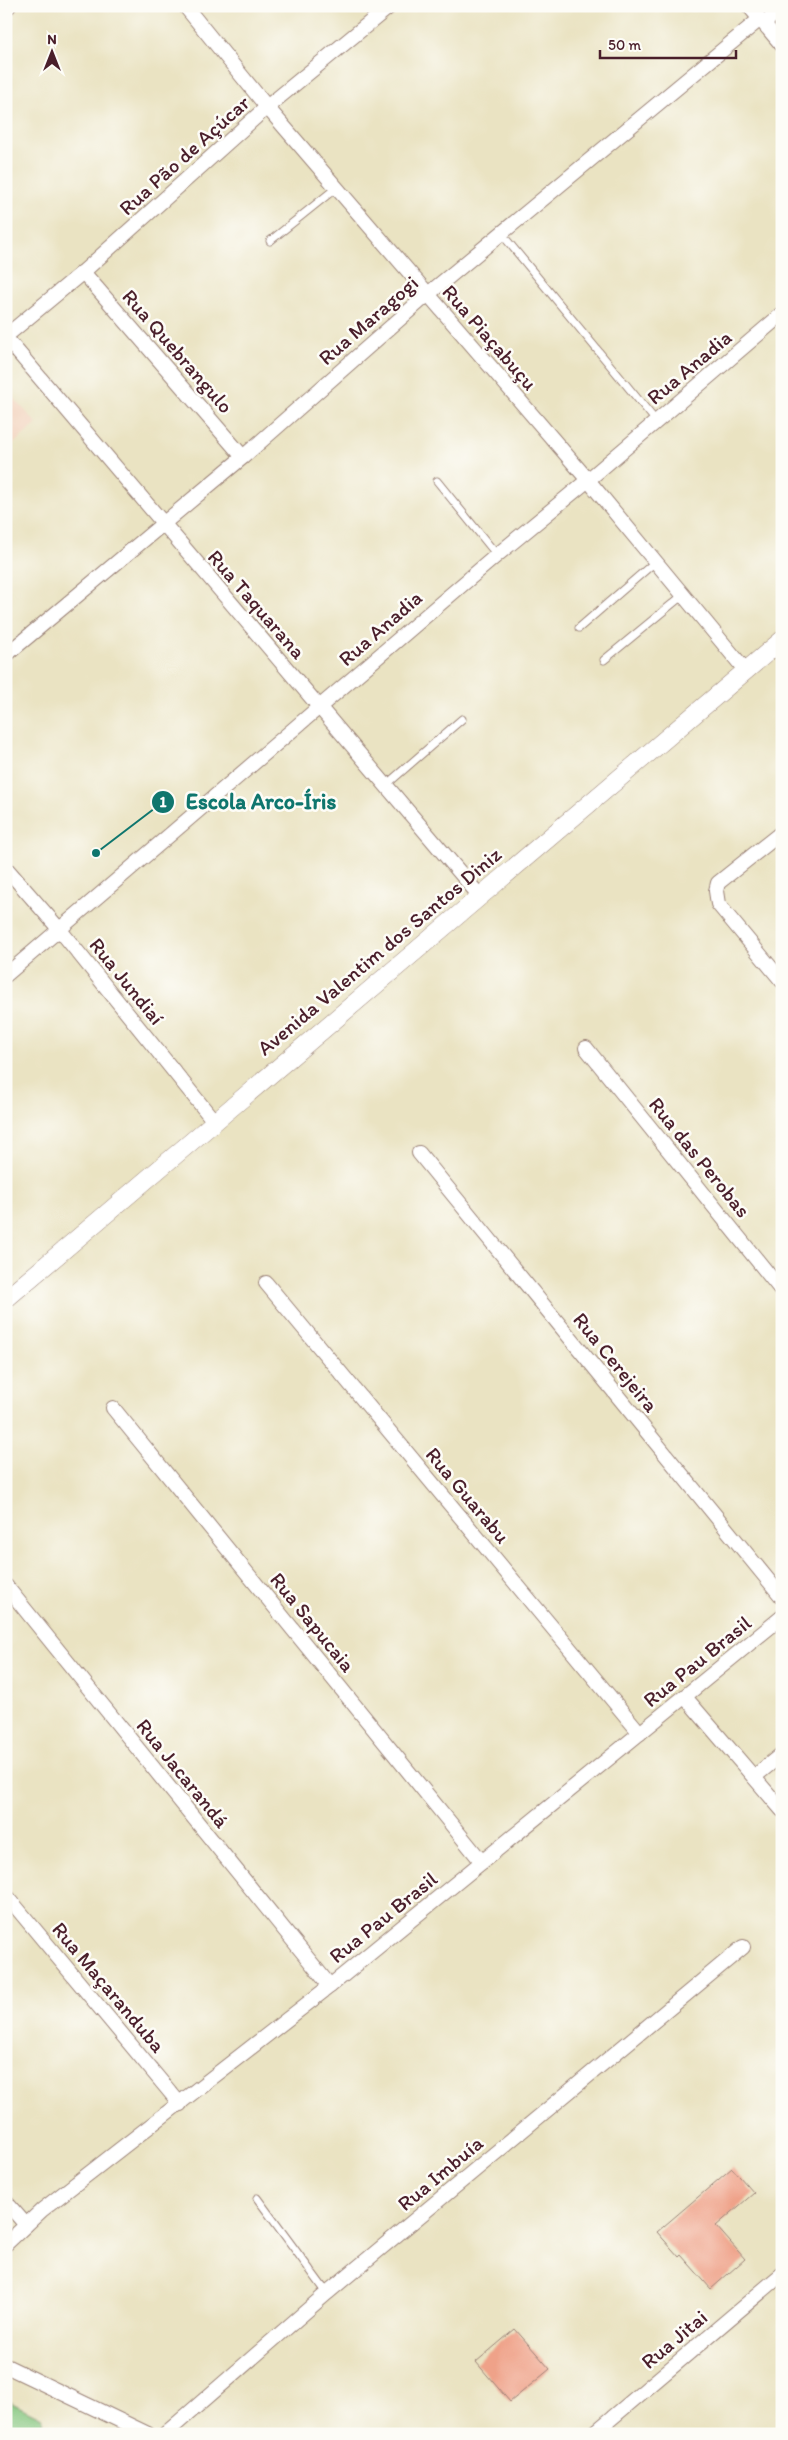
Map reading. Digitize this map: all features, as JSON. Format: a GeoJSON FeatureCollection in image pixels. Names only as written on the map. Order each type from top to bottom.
{"type":"FeatureCollection","features":[{"type":"Feature","properties":{"kind":"street","name":"Rua Piaçabuçu"},"geometry":{"type":"LineString","coordinates":[[185,6],[267,107],[588,480],[746,671]]}},
{"type":"Feature","properties":{"kind":"street","name":"Rua Pão de Açúcar"},"geometry":{"type":"LineString","coordinates":[[6,337],[83,272],[267,107],[390,6]]}},
{"type":"Feature","properties":{"kind":"street"},"geometry":{"type":"LineString","coordinates":[[749,6],[782,45]]}},
{"type":"Feature","properties":{"kind":"street","name":"Rua Maragogi"},"geometry":{"type":"LineString","coordinates":[[6,655],[243,456],[501,233],[762,21],[782,8]]}},
{"type":"Feature","properties":{"kind":"street","name":"Rua Quebrangulo"},"geometry":{"type":"LineString","coordinates":[[83,272],[243,456]]}},
{"type":"Feature","properties":{"kind":"street","name":"Rua Anadia"},"geometry":{"type":"LineString","coordinates":[[6,975],[319,706],[782,314]]}},
{"type":"Feature","properties":{"kind":"street","name":"Rua Taquarana"},"geometry":{"type":"LineString","coordinates":[[6,337],[480,895]]}},
{"type":"Feature","properties":{"kind":"street","name":"Avenida Valentim dos Santos Diniz"},"geometry":{"type":"LineString","coordinates":[[6,1299],[782,640]]}},
{"type":"Feature","properties":{"kind":"street"},"geometry":{"type":"LineString","coordinates":[[782,832],[718,883],[716,891],[718,904],[782,981]]}},
{"type":"Feature","properties":{"kind":"street","name":"Rua Jundiaí"},"geometry":{"type":"LineString","coordinates":[[6,868],[60,930],[214,1121]]}},
{"type":"Feature","properties":{"kind":"street","name":"Rua das Perobas"},"geometry":{"type":"LineString","coordinates":[[586,1048],[782,1291]]}},
{"type":"Feature","properties":{"kind":"street","name":"Rua Cerejeira"},"geometry":{"type":"LineString","coordinates":[[419,1153],[782,1597]]}},
{"type":"Feature","properties":{"kind":"street","name":"Rua Guarabu"},"geometry":{"type":"LineString","coordinates":[[266,1283],[640,1733]]}},
{"type":"Feature","properties":{"kind":"street","name":"Rua Sapucaia"},"geometry":{"type":"LineString","coordinates":[[113,1408],[482,1862]]}},
{"type":"Feature","properties":{"kind":"street","name":"Rua Jacarandá"},"geometry":{"type":"LineString","coordinates":[[6,1586],[330,1986]]}},
{"type":"Feature","properties":{"kind":"street","name":"Rua Pau Brasil"},"geometry":{"type":"LineString","coordinates":[[6,2244],[26,2225],[330,1986],[782,1617]]}},
{"type":"Feature","properties":{"kind":"street"},"geometry":{"type":"LineString","coordinates":[[685,1697],[782,1810]]}},
{"type":"Feature","properties":{"kind":"street"},"geometry":{"type":"LineString","coordinates":[[754,1778],[782,1754]]}},
{"type":"Feature","properties":{"kind":"street","name":"Rua Maçaranduba"},"geometry":{"type":"LineString","coordinates":[[6,1895],[180,2104]]}},
{"type":"Feature","properties":{"kind":"street","name":"Rua Imbuía"},"geometry":{"type":"LineString","coordinates":[[165,2434],[327,2293],[743,1947]]}},
{"type":"Feature","properties":{"kind":"street"},"geometry":{"type":"LineString","coordinates":[[6,2202],[26,2225]]}},
{"type":"Feature","properties":{"kind":"street","name":"Rua Jitai"},"geometry":{"type":"LineString","coordinates":[[593,2434],[782,2274]]}},
{"type":"Feature","properties":{"kind":"street"},"geometry":{"type":"LineString","coordinates":[[6,2366],[148,2434]]}},
{"type":"Feature","properties":{"kind":"lane"},"geometry":{"type":"LineString","coordinates":[[270,241],[336,188]]}},
{"type":"Feature","properties":{"kind":"lane"},"geometry":{"type":"LineString","coordinates":[[501,233],[656,421]]}},
{"type":"Feature","properties":{"kind":"lane"},"geometry":{"type":"LineString","coordinates":[[437,481],[497,555]]}},
{"type":"Feature","properties":{"kind":"lane"},"geometry":{"type":"LineString","coordinates":[[579,628],[656,562]]}},
{"type":"Feature","properties":{"kind":"lane"},"geometry":{"type":"LineString","coordinates":[[604,660],[683,595]]}},
{"type":"Feature","properties":{"kind":"lane"},"geometry":{"type":"LineString","coordinates":[[386,786],[462,719]]}},
{"type":"Feature","properties":{"kind":"lane"},"geometry":{"type":"LineString","coordinates":[[257,2198],[327,2293]]}},
{"type":"Feature","properties":{"kind":"shaded area"},"geometry":{"type":"Polygon","coordinates":[[[6,389],[37,424],[6,450],[6,389]]]}},
{"type":"Feature","properties":{"kind":"green space"},"geometry":{"type":"Polygon","coordinates":[[[6,2400],[42,2418],[44,2434],[6,2434],[6,2400]]]}},
{"type":"Feature","properties":{"kind":"building"},"geometry":{"type":"Polygon","coordinates":[[[732,2168],[754,2193],[716,2226],[745,2259],[711,2289],[681,2255],[679,2257],[657,2232],[732,2168]]]}},
{"type":"Feature","properties":{"kind":"building"},"geometry":{"type":"Polygon","coordinates":[[[515,2329],[550,2369],[510,2402],[476,2362],[515,2329]]]}},
{"type":"Feature","properties":{"kind":"place","name":"Escola Arco-Íris"},"geometry":{"type":"Point","coordinates":[96,853]}}]}
